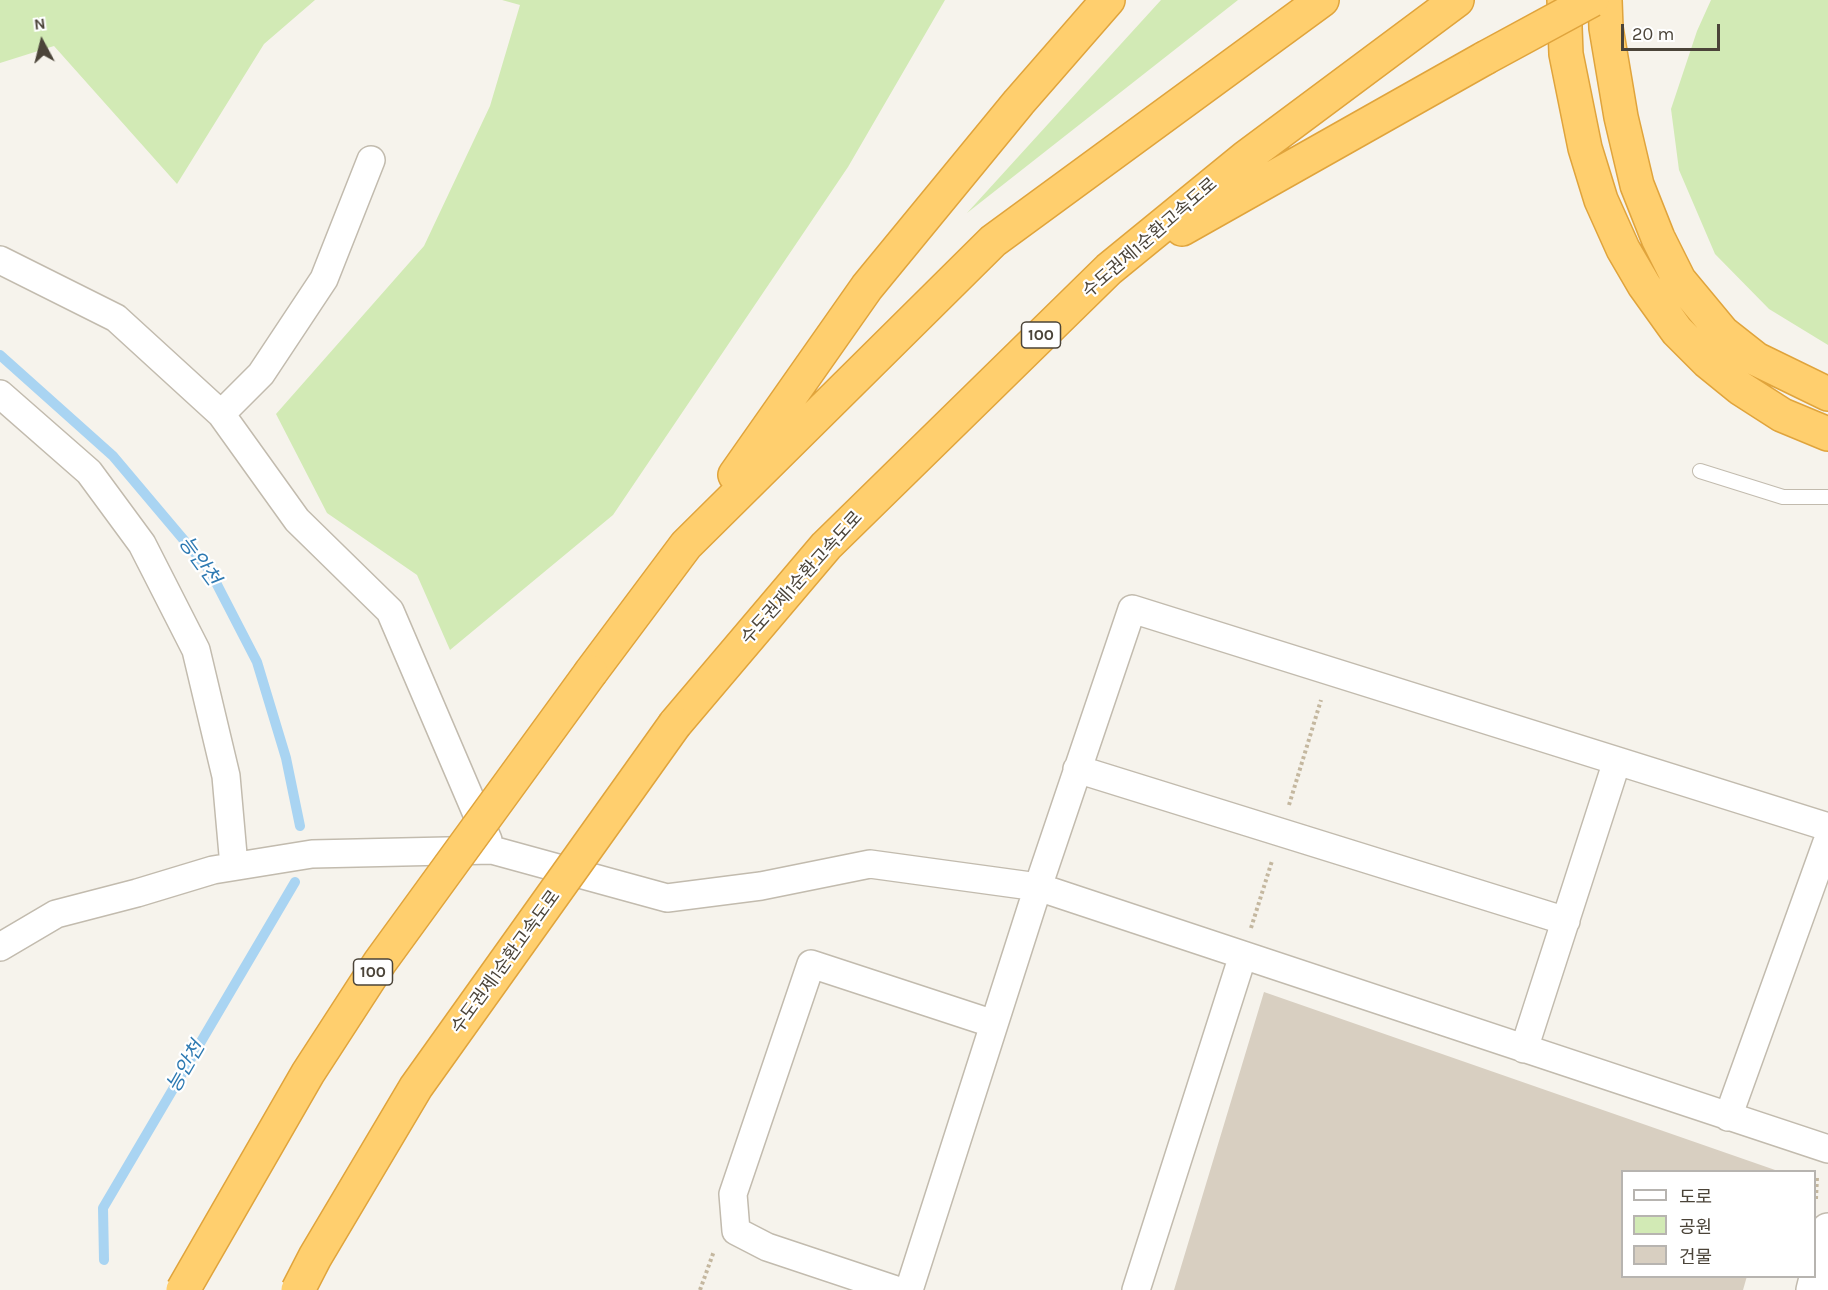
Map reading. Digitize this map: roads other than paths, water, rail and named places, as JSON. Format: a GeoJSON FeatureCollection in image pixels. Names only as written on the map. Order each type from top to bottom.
{"type":"FeatureCollection","features":[{"type":"Feature","properties":{"kind":"highway"},"geometry":{"type":"LineString","coordinates":[[686,545],[867,287],[1019,102],[1108,0]]}},
{"type":"Feature","properties":{"kind":"highway","name":"100"},"geometry":{"type":"LineString","coordinates":[[183,1290],[308,1074],[380,962],[686,545],[993,241],[1322,0]]}},
{"type":"Feature","properties":{"kind":"highway","name":"수도권제1순환고속도로"},"geometry":{"type":"LineString","coordinates":[[298,1290],[315,1257],[416,1087],[675,724],[826,546],[1109,269],[1245,158],[1457,0]]}},
{"type":"Feature","properties":{"kind":"highway"},"geometry":{"type":"LineString","coordinates":[[1564,0],[1566,54],[1585,148],[1601,200],[1623,249],[1644,285],[1677,331],[1716,369],[1740,388],[1782,415],[1828,434]]}},
{"type":"Feature","properties":{"kind":"highway"},"geometry":{"type":"LineString","coordinates":[[1109,269],[1592,0]]}},
{"type":"Feature","properties":{"kind":"highway"},"geometry":{"type":"LineString","coordinates":[[1605,0],[1606,28],[1621,117],[1637,185],[1658,238],[1679,280],[1723,333],[1756,359],[1828,394]]}},
{"type":"Feature","properties":{"kind":"street"},"geometry":{"type":"LineString","coordinates":[[221,414],[261,374],[324,279],[371,160]]}},
{"type":"Feature","properties":{"kind":"street"},"geometry":{"type":"LineString","coordinates":[[0,260],[116,318],[221,414],[297,520],[390,611],[492,850]]}},
{"type":"Feature","properties":{"kind":"street"},"geometry":{"type":"LineString","coordinates":[[0,394],[89,472],[142,544],[196,650],[226,776],[234,866]]}},
{"type":"Feature","properties":{"kind":"street"},"geometry":{"type":"LineString","coordinates":[[909,1290],[1038,887],[1132,609],[1828,827]]}},
{"type":"Feature","properties":{"kind":"street"},"geometry":{"type":"LineString","coordinates":[[1524,1049],[1617,761]]}},
{"type":"Feature","properties":{"kind":"street"},"geometry":{"type":"LineString","coordinates":[[1077,769],[1566,921]]}},
{"type":"Feature","properties":{"kind":"street"},"geometry":{"type":"LineString","coordinates":[[1728,1118],[1828,839]]}},
{"type":"Feature","properties":{"kind":"street"},"geometry":{"type":"LineString","coordinates":[[0,947],[56,914],[213,870],[312,854],[492,850],[667,898],[761,886],[870,864],[1038,887],[1728,1118],[1828,1149]]}},
{"type":"Feature","properties":{"kind":"street"},"geometry":{"type":"LineString","coordinates":[[1136,1290],[1243,955]]}},
{"type":"Feature","properties":{"kind":"street"},"geometry":{"type":"LineString","coordinates":[[896,1290],[767,1246],[736,1231],[733,1194],[811,964],[994,1024]]}},
{"type":"Feature","properties":{"kind":"street"},"geometry":{"type":"LineString","coordinates":[[1813,1290],[1828,1230]]}},
{"type":"Feature","properties":{"kind":"lane"},"geometry":{"type":"LineString","coordinates":[[1700,471],[1783,497],[1828,497]]}},
{"type":"Feature","properties":{"kind":"waterway","name":"능안천"},"geometry":{"type":"LineString","coordinates":[[0,355],[113,456],[210,571],[257,662],[286,758],[300,826]]}},
{"type":"Feature","properties":{"kind":"waterway","name":"능안천"},"geometry":{"type":"LineString","coordinates":[[104,1260],[103,1208],[295,882]]}}]}
